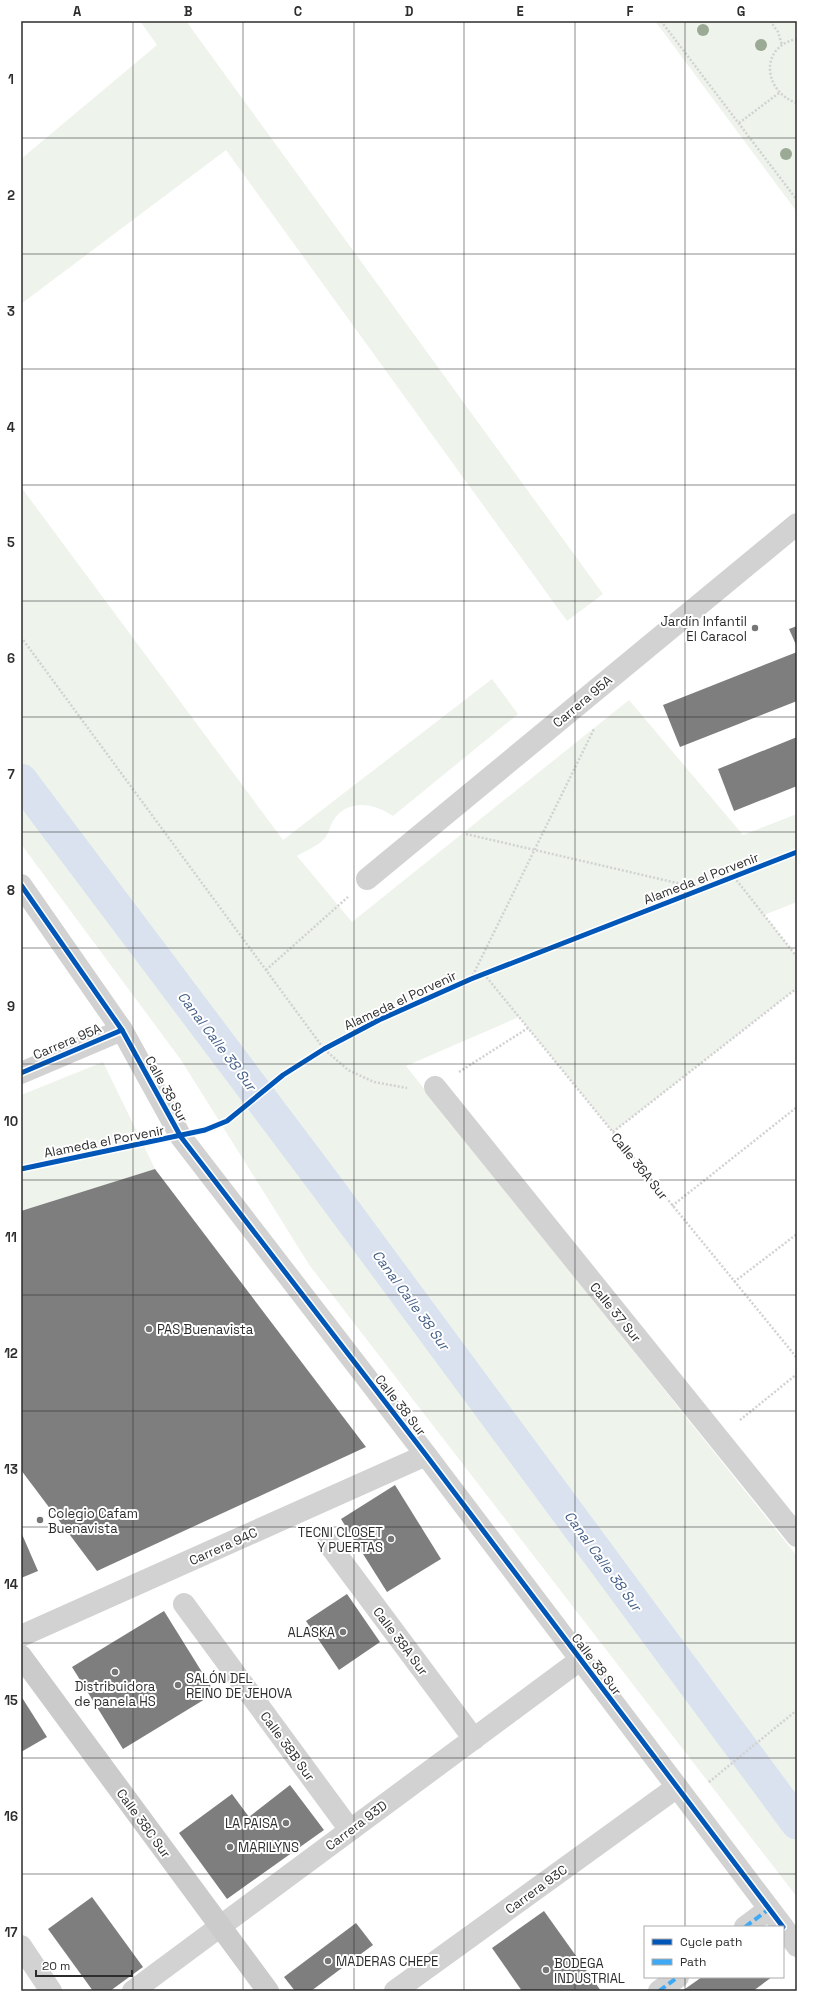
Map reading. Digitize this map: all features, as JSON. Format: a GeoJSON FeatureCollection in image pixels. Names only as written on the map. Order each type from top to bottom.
{"type":"FeatureCollection","features":[{"type":"Feature","properties":{"kind":"street","name":"Carrera 95A"},"geometry":{"type":"LineString","coordinates":[[368,879],[797,524]]}},
{"type":"Feature","properties":{"kind":"street","name":"Calle 38 Sur"},"geometry":{"type":"LineString","coordinates":[[21,885],[122,1030],[181,1137],[426,1455],[782,1926]]}},
{"type":"Feature","properties":{"kind":"street","name":"Carrera 95A"},"geometry":{"type":"LineString","coordinates":[[21,1073],[122,1030]]}},
{"type":"Feature","properties":{"kind":"street","name":"Calle 37 Sur"},"geometry":{"type":"LineString","coordinates":[[435,1087],[797,1536]]}},
{"type":"Feature","properties":{"kind":"street","name":"Carrera 94C"},"geometry":{"type":"LineString","coordinates":[[21,1636],[426,1455]]}},
{"type":"Feature","properties":{"kind":"street","name":"Calle 38A Sur"},"geometry":{"type":"LineString","coordinates":[[328,1543],[474,1739]]}},
{"type":"Feature","properties":{"kind":"street","name":"Calle 38B Sur"},"geometry":{"type":"LineString","coordinates":[[184,1604],[350,1830]]}},
{"type":"Feature","properties":{"kind":"street","name":"Calle 38C Sur"},"geometry":{"type":"LineString","coordinates":[[21,1656],[268,1991]]}},
{"type":"Feature","properties":{"kind":"street","name":"Carrera 93D"},"geometry":{"type":"LineString","coordinates":[[133,1991],[580,1660]]}},
{"type":"Feature","properties":{"kind":"street","name":"Carrera 93C"},"geometry":{"type":"LineString","coordinates":[[395,1991],[677,1787]]}},
{"type":"Feature","properties":{"kind":"street"},"geometry":{"type":"LineString","coordinates":[[746,1926],[769,1909]]}},
{"type":"Feature","properties":{"kind":"street","name":"Calle 38 Sur"},"geometry":{"type":"LineString","coordinates":[[784,1928],[797,1946]]}},
{"type":"Feature","properties":{"kind":"street"},"geometry":{"type":"LineString","coordinates":[[21,1946],[51,1991]]}},
{"type":"Feature","properties":{"kind":"street"},"geometry":{"type":"LineString","coordinates":[[659,1991],[677,1978]]}},
{"type":"Feature","properties":{"kind":"path"},"geometry":{"type":"LineString","coordinates":[[661,21],[797,200]]}},
{"type":"Feature","properties":{"kind":"path"},"geometry":{"type":"LineString","coordinates":[[770,21],[778,32],[782,44]]}},
{"type":"Feature","properties":{"kind":"path"},"geometry":{"type":"LineString","coordinates":[[797,39],[782,44],[775,52],[771,62],[770,74],[772,84],[778,93],[787,100],[797,103]]}},
{"type":"Feature","properties":{"kind":"path"},"geometry":{"type":"LineString","coordinates":[[739,123],[778,93]]}},
{"type":"Feature","properties":{"kind":"path"},"geometry":{"type":"LineString","coordinates":[[21,637],[324,1049],[348,1070],[374,1082],[417,1090],[435,1087],[528,1028]]}},
{"type":"Feature","properties":{"kind":"path"},"geometry":{"type":"LineString","coordinates":[[471,978],[597,722]]}},
{"type":"Feature","properties":{"kind":"path"},"geometry":{"type":"LineString","coordinates":[[432,826],[703,889]]}},
{"type":"Feature","properties":{"kind":"path"},"geometry":{"type":"LineString","coordinates":[[734,877],[797,957]]}},
{"type":"Feature","properties":{"kind":"path"},"geometry":{"type":"LineString","coordinates":[[266,970],[368,879]]}},
{"type":"Feature","properties":{"kind":"path"},"geometry":{"type":"LineString","coordinates":[[612,1132],[797,988]]}},
{"type":"Feature","properties":{"kind":"path"},"geometry":{"type":"LineString","coordinates":[[318,1053],[331,1045]]}},
{"type":"Feature","properties":{"kind":"path"},"geometry":{"type":"LineString","coordinates":[[672,1206],[797,1107]]}},
{"type":"Feature","properties":{"kind":"path"},"geometry":{"type":"LineString","coordinates":[[734,1282],[797,1234]]}},
{"type":"Feature","properties":{"kind":"path"},"geometry":{"type":"LineString","coordinates":[[718,1438],[797,1374]]}},
{"type":"Feature","properties":{"kind":"path"},"geometry":{"type":"LineString","coordinates":[[709,1782],[797,1710]]}},
{"type":"Feature","properties":{"kind":"shaded area"},"geometry":{"type":"Polygon","coordinates":[[[140,21],[186,21],[603,594],[567,621],[226,150],[21,304],[21,159],[157,45],[140,21]]]}},
{"type":"Feature","properties":{"kind":"shaded area"},"geometry":{"type":"Polygon","coordinates":[[[655,21],[797,21],[797,212],[655,21]]]}},
{"type":"Feature","properties":{"kind":"shaded area"},"geometry":{"type":"Polygon","coordinates":[[[21,487],[283,840],[492,679],[518,714],[393,816],[378,808],[361,805],[353,806],[339,814],[333,821],[328,834],[323,841],[297,856],[352,922],[629,700],[743,835],[797,814],[797,902],[764,915],[797,957],[797,988],[613,1132],[519,1017],[406,1066],[797,1556],[797,1897],[310,1266],[181,1060],[21,844],[21,487]]]}},
{"type":"Feature","properties":{"kind":"shaded area"},"geometry":{"type":"Polygon","coordinates":[[[103,1062],[155,1169],[21,1211],[21,1095],[103,1062]]]}},
{"type":"Feature","properties":{"kind":"building"},"geometry":{"type":"Polygon","coordinates":[[[797,626],[797,647],[789,629],[797,626]]]}},
{"type":"Feature","properties":{"kind":"building"},"geometry":{"type":"Polygon","coordinates":[[[797,652],[797,701],[680,747],[663,705],[797,652]]]}},
{"type":"Feature","properties":{"kind":"building"},"geometry":{"type":"Polygon","coordinates":[[[797,737],[797,786],[734,811],[718,769],[797,737]]]}},
{"type":"Feature","properties":{"kind":"building","name":"PAS Buenavista"},"geometry":{"type":"Polygon","coordinates":[[[155,1169],[366,1447],[97,1571],[21,1470],[21,1211],[155,1169]]]}},
{"type":"Feature","properties":{"kind":"building","name":"TECNI CLOSET Y PUERTAS"},"geometry":{"type":"Polygon","coordinates":[[[395,1485],[441,1559],[387,1592],[341,1519],[395,1485]]]}},
{"type":"Feature","properties":{"kind":"building"},"geometry":{"type":"Polygon","coordinates":[[[21,1532],[38,1571],[21,1578],[21,1532]]]}},
{"type":"Feature","properties":{"kind":"building","name":"ALASKA"},"geometry":{"type":"Polygon","coordinates":[[[347,1594],[380,1642],[339,1670],[306,1621],[347,1594]]]}},
{"type":"Feature","properties":{"kind":"building","name":"SALÓN DEL REINO DE JEHOVA"},"geometry":{"type":"Polygon","coordinates":[[[164,1611],[215,1693],[123,1749],[72,1667],[164,1611]]]}},
{"type":"Feature","properties":{"kind":"building"},"geometry":{"type":"Polygon","coordinates":[[[21,1696],[47,1737],[21,1752],[21,1696]]]}},
{"type":"Feature","properties":{"kind":"building","name":"MARILYNS"},"geometry":{"type":"Polygon","coordinates":[[[290,1785],[324,1830],[227,1899],[179,1833],[232,1794],[249,1817],[290,1785]]]}},
{"type":"Feature","properties":{"kind":"building"},"geometry":{"type":"Polygon","coordinates":[[[92,1897],[143,1967],[110,1991],[93,1991],[48,1929],[92,1897]]]}},
{"type":"Feature","properties":{"kind":"building","name":"BODEGA INDUSTRIAL"},"geometry":{"type":"Polygon","coordinates":[[[544,1911],[601,1991],[522,1991],[492,1948],[544,1911]]]}},
{"type":"Feature","properties":{"kind":"building","name":"MADERAS CHEPE"},"geometry":{"type":"Polygon","coordinates":[[[356,1923],[373,1945],[311,1991],[295,1991],[284,1977],[356,1923]]]}},
{"type":"Feature","properties":{"kind":"building"},"geometry":{"type":"Polygon","coordinates":[[[701,1978],[771,1978],[753,1991],[682,1991],[701,1978]]]}},
{"type":"Feature","properties":{"kind":"waterway","name":"Canal Calle 38 Sur"},"geometry":{"type":"LineString","coordinates":[[21,780],[325,1184],[797,1823]]}},
{"type":"Feature","properties":{"kind":"marked path"},"geometry":{"type":"LineString","coordinates":[[746,1926],[769,1909]]}},
{"type":"Feature","properties":{"kind":"marked path"},"geometry":{"type":"LineString","coordinates":[[659,1991],[677,1978]]}},
{"type":"Feature","properties":{"kind":"cycle path","name":"Alameda el Porvenir"},"geometry":{"type":"LineString","coordinates":[[21,1169],[205,1130],[227,1121],[283,1075],[324,1049],[379,1020],[471,979],[797,852]]}},
{"type":"Feature","properties":{"kind":"cycle path"},"geometry":{"type":"LineString","coordinates":[[21,885],[122,1030],[181,1137],[426,1455],[782,1926]]}},
{"type":"Feature","properties":{"kind":"cycle path"},"geometry":{"type":"LineString","coordinates":[[21,1073],[122,1030]]}},
{"type":"Feature","properties":{"kind":"place","name":"Jardín Infantil El Caracol"},"geometry":{"type":"Point","coordinates":[755,628]}},
{"type":"Feature","properties":{"kind":"place","name":"PAS Buenavista"},"geometry":{"type":"Point","coordinates":[149,1329]}},
{"type":"Feature","properties":{"kind":"place","name":"Colegio Cafam Buenavista"},"geometry":{"type":"Point","coordinates":[40,1520]}},
{"type":"Feature","properties":{"kind":"place","name":"TECNI CLOSET Y PUERTAS"},"geometry":{"type":"Point","coordinates":[391,1539]}},
{"type":"Feature","properties":{"kind":"place","name":"ALASKA"},"geometry":{"type":"Point","coordinates":[343,1632]}},
{"type":"Feature","properties":{"kind":"place","name":"Distribuidora de panela HS"},"geometry":{"type":"Point","coordinates":[115,1672]}},
{"type":"Feature","properties":{"kind":"place","name":"SALÓN DEL REINO DE JEHOVA"},"geometry":{"type":"Point","coordinates":[178,1685]}},
{"type":"Feature","properties":{"kind":"place","name":"LA PAISA"},"geometry":{"type":"Point","coordinates":[286,1823]}},
{"type":"Feature","properties":{"kind":"place","name":"MARILYNS"},"geometry":{"type":"Point","coordinates":[230,1847]}},
{"type":"Feature","properties":{"kind":"place","name":"MADERAS CHEPE"},"geometry":{"type":"Point","coordinates":[328,1961]}},
{"type":"Feature","properties":{"kind":"place","name":"BODEGA INDUSTRIAL"},"geometry":{"type":"Point","coordinates":[546,1970]}}]}
